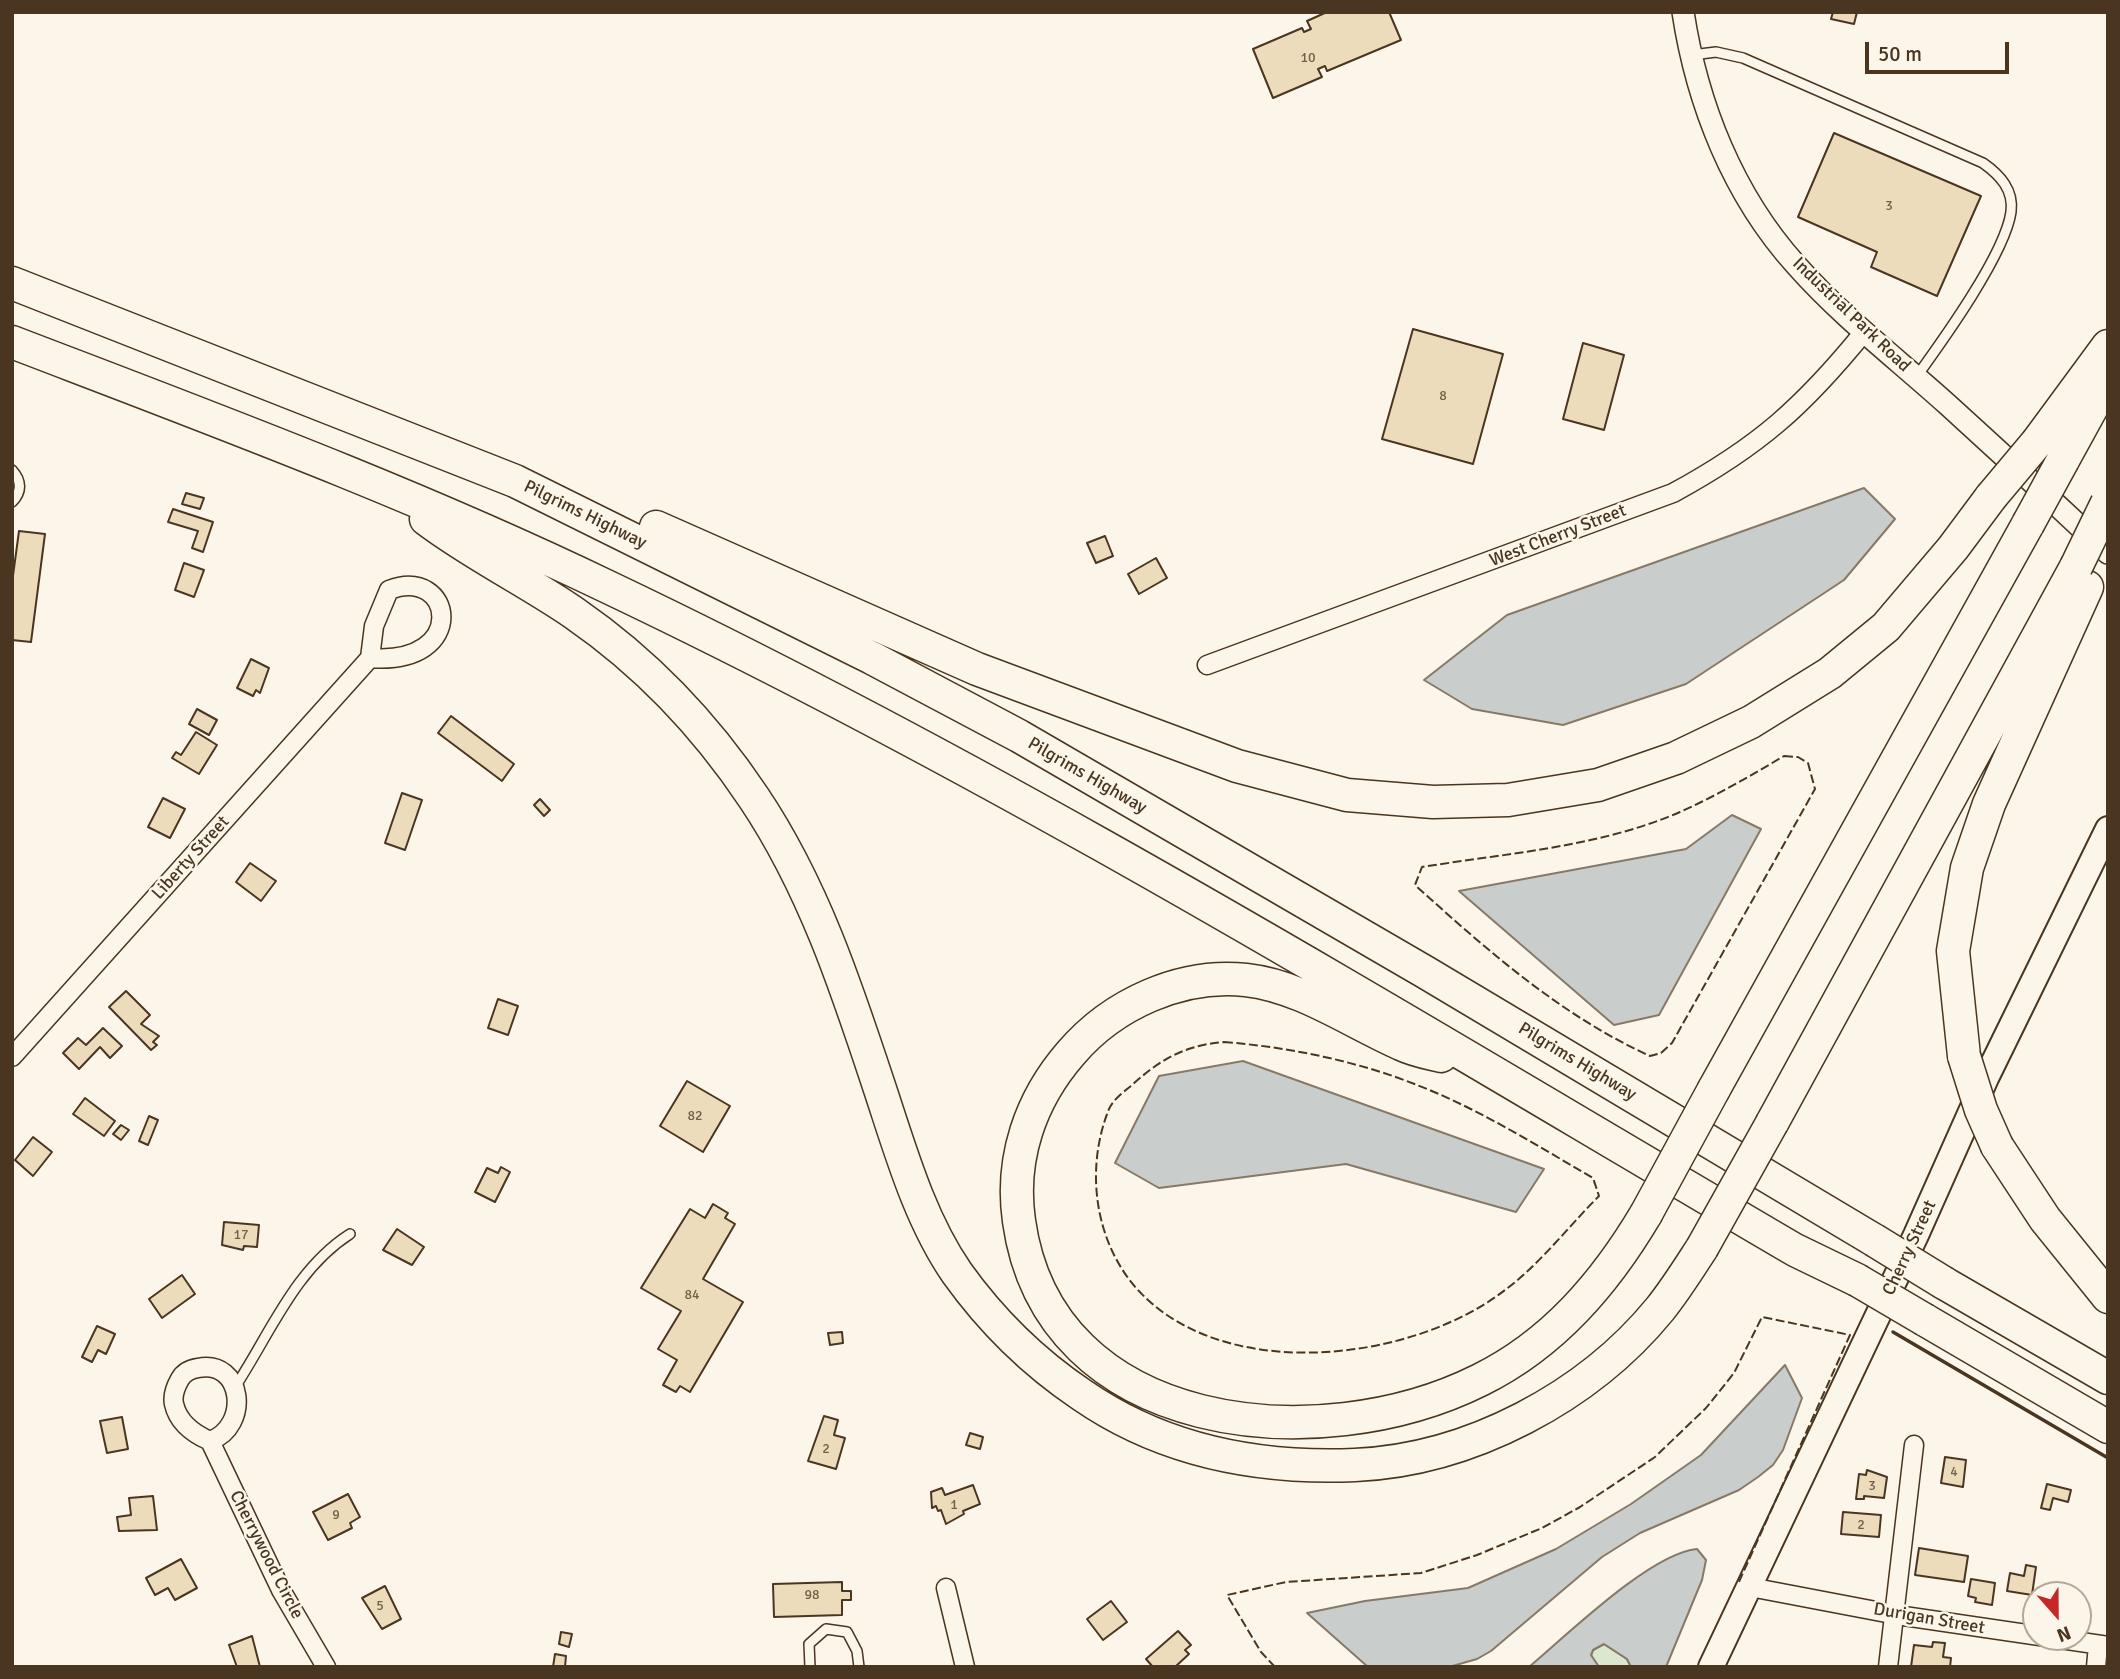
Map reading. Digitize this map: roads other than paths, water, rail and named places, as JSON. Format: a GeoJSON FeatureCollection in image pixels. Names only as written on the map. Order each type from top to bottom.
{"type":"FeatureCollection","features":[{"type":"Feature","properties":{"kind":"highway","name":"Pilgrims Highway"},"geometry":{"type":"LineString","coordinates":[[12,283],[515,481],[872,658],[1019,736],[1425,972],[1944,1283],[2108,1378]]}},
{"type":"Feature","properties":{"kind":"highway"},"geometry":{"type":"LineString","coordinates":[[12,342],[383,486],[608,586],[853,708],[1008,791],[1182,890],[1795,1250],[1857,1280],[2108,1427]]}},
{"type":"Feature","properties":{"kind":"highway"},"geometry":{"type":"LineString","coordinates":[[515,481],[620,511],[977,669],[1237,766],[1348,795],[1433,802],[1508,800],[1598,785],[1676,758],[1751,722],[1830,673],[1886,627],[2038,441],[2108,346]]}},
{"type":"Feature","properties":{"kind":"highway"},"geometry":{"type":"LineString","coordinates":[[1486,1069],[1404,1046],[1295,994],[1247,980],[1204,981],[1175,987],[1127,1006],[1090,1033],[1073,1050],[1041,1094],[1030,1117],[1020,1154],[1017,1207],[1029,1265],[1041,1294],[1076,1343],[1097,1363],[1160,1398],[1226,1416],[1268,1422],[1309,1424],[1347,1421],[1439,1398],[1506,1366],[1551,1333],[1584,1302],[1622,1253],[1646,1214],[2108,378]]}},
{"type":"Feature","properties":{"kind":"highway"},"geometry":{"type":"LineString","coordinates":[[383,486],[456,542],[491,560],[578,615],[622,650],[659,683],[729,763],[788,854],[816,909],[917,1196],[955,1270],[999,1326],[1033,1360],[1098,1406],[1180,1444],[1264,1463],[1313,1467],[1411,1459],[1498,1430],[1569,1391],[1634,1337],[1658,1311],[1702,1248],[2083,575],[2108,544]]}},
{"type":"Feature","properties":{"kind":"highway"},"geometry":{"type":"LineString","coordinates":[[2107,502],[2083,575],[1989,804],[1967,868],[1953,951],[1964,1056],[1981,1110],[1997,1146],[2045,1219],[2108,1297]]}},
{"type":"Feature","properties":{"kind":"main road","name":"Cherry Street"},"geometry":{"type":"LineString","coordinates":[[1711,1667],[1986,1078],[2108,829]]}},
{"type":"Feature","properties":{"kind":"street","name":"Industrial Park Road"},"geometry":{"type":"LineString","coordinates":[[1684,15],[1689,56],[1706,111],[1741,187],[1796,265],[1864,332],[2108,553]]}},
{"type":"Feature","properties":{"kind":"street","name":"West Cherry Street"},"geometry":{"type":"LineString","coordinates":[[1207,665],[1673,493],[1725,464],[1787,418],[1830,375],[1864,332]]}},
{"type":"Feature","properties":{"kind":"street"},"geometry":{"type":"LineString","coordinates":[[401,585],[426,589],[436,600],[442,614],[439,633],[427,648],[392,660],[370,658],[374,626],[389,590],[401,585]]}},
{"type":"Feature","properties":{"kind":"street","name":"Liberty Street"},"geometry":{"type":"LineString","coordinates":[[12,1057],[370,658]]}},
{"type":"Feature","properties":{"kind":"street","name":"Cherrywood Circle"},"geometry":{"type":"LineString","coordinates":[[234,1388],[222,1371],[210,1366],[194,1368],[182,1375],[175,1388],[174,1406],[180,1418],[196,1435],[210,1441],[281,1590],[326,1667]]}},
{"type":"Feature","properties":{"kind":"street"},"geometry":{"type":"LineString","coordinates":[[210,1441],[228,1430],[236,1417],[237,1398],[234,1388]]}},
{"type":"Feature","properties":{"kind":"street"},"geometry":{"type":"LineString","coordinates":[[1888,1667],[1897,1615],[1914,1445]]}},
{"type":"Feature","properties":{"kind":"street","name":"Durigan Street"},"geometry":{"type":"LineString","coordinates":[[1750,1587],[1897,1615],[2103,1646]]}},
{"type":"Feature","properties":{"kind":"street"},"geometry":{"type":"LineString","coordinates":[[946,1588],[965,1667]]}},
{"type":"Feature","properties":{"kind":"street"},"geometry":{"type":"LineString","coordinates":[[2096,1667],[2103,1646]]}},
{"type":"Feature","properties":{"kind":"lane"},"geometry":{"type":"LineString","coordinates":[[1689,56],[1716,52],[1755,63],[1983,163],[2002,179],[2010,197],[2011,211],[2005,233],[1954,325],[1916,377]]}},
{"type":"Feature","properties":{"kind":"lane"},"geometry":{"type":"LineString","coordinates":[[12,470],[20,481],[19,493],[12,502]]}},
{"type":"Feature","properties":{"kind":"lane"},"geometry":{"type":"LineString","coordinates":[[234,1388],[303,1276],[329,1248],[350,1234]]}},
{"type":"Feature","properties":{"kind":"lane"},"geometry":{"type":"LineString","coordinates":[[810,1667],[809,1644],[826,1629],[847,1632],[857,1651],[859,1667]]}}]}
